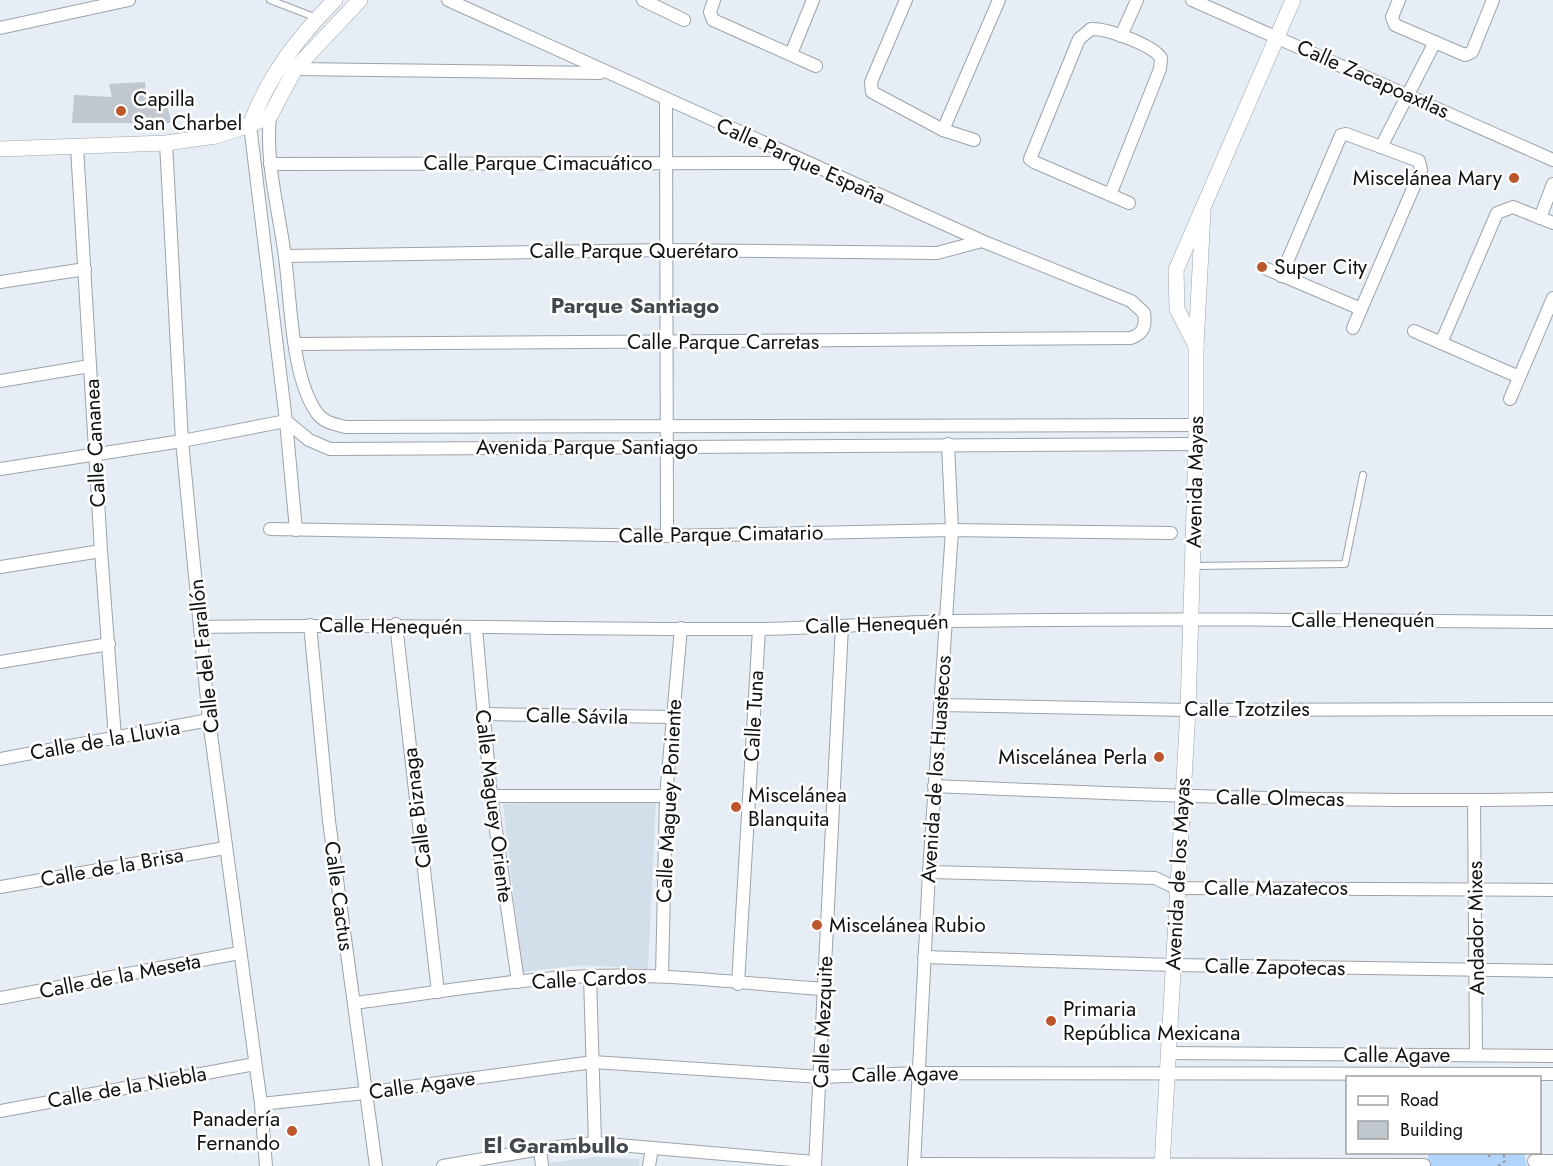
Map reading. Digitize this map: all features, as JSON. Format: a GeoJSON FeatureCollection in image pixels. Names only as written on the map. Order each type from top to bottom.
{"type":"FeatureCollection","features":[{"type":"Feature","properties":{"kind":"street"},"geometry":{"type":"LineString","coordinates":[[0,28],[129,0]]}},
{"type":"Feature","properties":{"kind":"street"},"geometry":{"type":"LineString","coordinates":[[296,530],[286,421],[250,124],[261,94],[281,63],[317,18],[335,0]]}},
{"type":"Feature","properties":{"kind":"street"},"geometry":{"type":"LineString","coordinates":[[0,146],[77,147],[166,143],[216,136],[270,116],[295,69],[320,39],[360,0]]}},
{"type":"Feature","properties":{"kind":"street","name":"Calle Parque España"},"geometry":{"type":"LineString","coordinates":[[448,0],[805,163],[982,241],[1131,302],[1144,313],[1146,325]]}},
{"type":"Feature","properties":{"kind":"street"},"geometry":{"type":"LineString","coordinates":[[643,0],[663,4],[684,20]]}},
{"type":"Feature","properties":{"kind":"street"},"geometry":{"type":"LineString","coordinates":[[714,0],[710,12],[712,20],[816,66]]}},
{"type":"Feature","properties":{"kind":"street"},"geometry":{"type":"LineString","coordinates":[[791,54],[813,0]]}},
{"type":"Feature","properties":{"kind":"street"},"geometry":{"type":"LineString","coordinates":[[906,0],[871,89],[875,94],[943,130],[974,140]]}},
{"type":"Feature","properties":{"kind":"street"},"geometry":{"type":"LineString","coordinates":[[943,130],[999,0]]}},
{"type":"Feature","properties":{"kind":"street"},"geometry":{"type":"LineString","coordinates":[[1121,36],[1137,0]]}},
{"type":"Feature","properties":{"kind":"street","name":"Calle Zacapoaxtlas"},"geometry":{"type":"LineString","coordinates":[[1192,0],[1553,160]]}},
{"type":"Feature","properties":{"kind":"street","name":"Avenida Mayas"},"geometry":{"type":"LineString","coordinates":[[1196,346],[1177,309],[1175,280],[1179,261],[1203,212],[1293,0]]}},
{"type":"Feature","properties":{"kind":"street"},"geometry":{"type":"LineString","coordinates":[[1399,0],[1393,23],[1462,55],[1469,55],[1492,0]]}},
{"type":"Feature","properties":{"kind":"street"},"geometry":{"type":"LineString","coordinates":[[1110,195],[1161,64],[1161,58],[1155,52],[1121,36],[1095,29],[1082,34],[1030,159],[1110,195],[1129,203]]}},
{"type":"Feature","properties":{"kind":"street"},"geometry":{"type":"LineString","coordinates":[[1381,147],[1434,42]]}},
{"type":"Feature","properties":{"kind":"street"},"geometry":{"type":"LineString","coordinates":[[295,69],[606,73]]}},
{"type":"Feature","properties":{"kind":"street"},"geometry":{"type":"LineString","coordinates":[[666,99],[665,342],[668,536]]}},
{"type":"Feature","properties":{"kind":"street","name":"Avenida Parque Santiago"},"geometry":{"type":"LineString","coordinates":[[270,116],[267,140],[285,256],[295,344],[305,392],[318,415],[330,423],[345,427],[1196,425]]}},
{"type":"Feature","properties":{"kind":"street"},"geometry":{"type":"LineString","coordinates":[[1281,276],[1337,139],[1346,134],[1419,161],[1421,170],[1353,328]]}},
{"type":"Feature","properties":{"kind":"street","name":"Calle del Farallón"},"geometry":{"type":"LineString","coordinates":[[166,143],[182,441],[209,720],[261,1104],[266,1166]]}},
{"type":"Feature","properties":{"kind":"street","name":"Calle Cananea"},"geometry":{"type":"LineString","coordinates":[[77,147],[101,550],[115,738]]}},
{"type":"Feature","properties":{"kind":"street","name":"Calle Parque Cimacuático"},"geometry":{"type":"LineString","coordinates":[[270,164],[805,163]]}},
{"type":"Feature","properties":{"kind":"street"},"geometry":{"type":"LineString","coordinates":[[1540,218],[1553,184]]}},
{"type":"Feature","properties":{"kind":"street"},"geometry":{"type":"LineString","coordinates":[[1441,343],[1495,214],[1513,207],[1553,223]]}},
{"type":"Feature","properties":{"kind":"street","name":"Avenida Mayas"},"geometry":{"type":"LineString","coordinates":[[1191,619],[1196,346],[1203,212]]}},
{"type":"Feature","properties":{"kind":"street","name":"Calle Parque Querétaro"},"geometry":{"type":"LineString","coordinates":[[285,256],[665,250],[937,253],[982,241]]}},
{"type":"Feature","properties":{"kind":"street"},"geometry":{"type":"LineString","coordinates":[[0,282],[85,269]]}},
{"type":"Feature","properties":{"kind":"street"},"geometry":{"type":"LineString","coordinates":[[1267,269],[1361,309]]}},
{"type":"Feature","properties":{"kind":"street"},"geometry":{"type":"LineString","coordinates":[[1510,399],[1553,298]]}},
{"type":"Feature","properties":{"kind":"street","name":"Calle Parque Carretas"},"geometry":{"type":"LineString","coordinates":[[295,344],[1131,338],[1140,334],[1146,325]]}},
{"type":"Feature","properties":{"kind":"street"},"geometry":{"type":"LineString","coordinates":[[1414,331],[1519,377]]}},
{"type":"Feature","properties":{"kind":"street"},"geometry":{"type":"LineString","coordinates":[[0,381],[90,366]]}},
{"type":"Feature","properties":{"kind":"street"},"geometry":{"type":"LineString","coordinates":[[0,469],[182,441],[286,421]]}},
{"type":"Feature","properties":{"kind":"street","name":"Avenida Parque Santiago"},"geometry":{"type":"LineString","coordinates":[[286,421],[309,440],[330,449],[1196,444]]}},
{"type":"Feature","properties":{"kind":"street","name":"Avenida de los Huastecos"},"geometry":{"type":"LineString","coordinates":[[914,1165],[917,1073],[934,786],[952,530],[948,444]]}},
{"type":"Feature","properties":{"kind":"street","name":"Calle Parque Cimatario"},"geometry":{"type":"LineString","coordinates":[[270,529],[668,536],[952,530],[1171,533]]}},
{"type":"Feature","properties":{"kind":"street"},"geometry":{"type":"LineString","coordinates":[[0,567],[101,550]]}},
{"type":"Feature","properties":{"kind":"street","name":"Calle Henequén"},"geometry":{"type":"LineString","coordinates":[[201,627],[396,624],[476,629],[759,629],[945,621],[1191,619],[1553,622]]}},
{"type":"Feature","properties":{"kind":"street","name":"Avenida de los Mayas"},"geometry":{"type":"LineString","coordinates":[[1162,1165],[1176,888],[1188,710],[1191,619]]}},
{"type":"Feature","properties":{"kind":"street","name":"Calle Cactus"},"geometry":{"type":"LineString","coordinates":[[310,624],[329,821],[355,1003],[364,1093],[376,1166]]}},
{"type":"Feature","properties":{"kind":"street","name":"Calle Biznaga"},"geometry":{"type":"LineString","coordinates":[[396,624],[438,992]]}},
{"type":"Feature","properties":{"kind":"street","name":"Calle Mezquite"},"geometry":{"type":"LineString","coordinates":[[815,1164],[842,626]]}},
{"type":"Feature","properties":{"kind":"street","name":"Calle Maguey Poniente"},"geometry":{"type":"LineString","coordinates":[[662,976],[666,796],[681,628]]}},
{"type":"Feature","properties":{"kind":"street","name":"Calle Maguey Oriente"},"geometry":{"type":"LineString","coordinates":[[476,629],[490,796],[518,982]]}},
{"type":"Feature","properties":{"kind":"street","name":"Calle Tuna"},"geometry":{"type":"LineString","coordinates":[[738,984],[759,629]]}},
{"type":"Feature","properties":{"kind":"street"},"geometry":{"type":"LineString","coordinates":[[0,662],[109,644]]}},
{"type":"Feature","properties":{"kind":"street","name":"Calle Tzotziles"},"geometry":{"type":"LineString","coordinates":[[941,705],[1188,710],[1553,709]]}},
{"type":"Feature","properties":{"kind":"street","name":"Calle Sávila"},"geometry":{"type":"LineString","coordinates":[[482,714],[673,717]]}},
{"type":"Feature","properties":{"kind":"street","name":"Calle de la Lluvia"},"geometry":{"type":"LineString","coordinates":[[0,759],[209,720]]}},
{"type":"Feature","properties":{"kind":"street","name":"Calle Olmecas"},"geometry":{"type":"LineString","coordinates":[[934,786],[1182,796],[1474,801],[1553,799]]}},
{"type":"Feature","properties":{"kind":"street"},"geometry":{"type":"LineString","coordinates":[[490,796],[666,796]]}},
{"type":"Feature","properties":{"kind":"street","name":"Andador Mixes"},"geometry":{"type":"LineString","coordinates":[[1474,801],[1476,1055]]}},
{"type":"Feature","properties":{"kind":"street","name":"Calle de la Brisa"},"geometry":{"type":"LineString","coordinates":[[0,887],[225,848]]}},
{"type":"Feature","properties":{"kind":"street","name":"Calle Mazatecos"},"geometry":{"type":"LineString","coordinates":[[929,872],[1155,878],[1176,888],[1553,890]]}},
{"type":"Feature","properties":{"kind":"street","name":"Calle de la Meseta"},"geometry":{"type":"LineString","coordinates":[[0,998],[239,953]]}},
{"type":"Feature","properties":{"kind":"street","name":"Calle Zapotecas"},"geometry":{"type":"LineString","coordinates":[[924,957],[1172,965],[1553,971]]}},
{"type":"Feature","properties":{"kind":"street"},"geometry":{"type":"LineString","coordinates":[[590,976],[596,1143]]}},
{"type":"Feature","properties":{"kind":"street","name":"Calle Cardos"},"geometry":{"type":"LineString","coordinates":[[355,1003],[518,982],[590,976],[662,976],[738,984],[824,988]]}},
{"type":"Feature","properties":{"kind":"street","name":"Calle Agave"},"geometry":{"type":"LineString","coordinates":[[1169,1053],[1553,1056]]}},
{"type":"Feature","properties":{"kind":"street","name":"Calle Agave"},"geometry":{"type":"LineString","coordinates":[[261,1104],[364,1093],[593,1062],[821,1077],[917,1073],[1425,1076],[1553,1074]]}},
{"type":"Feature","properties":{"kind":"street","name":"Calle de la Niebla"},"geometry":{"type":"LineString","coordinates":[[0,1111],[255,1064]]}},
{"type":"Feature","properties":{"kind":"street"},"geometry":{"type":"LineString","coordinates":[[443,1166],[462,1165],[540,1149],[596,1143],[734,1153],[815,1164]]}},
{"type":"Feature","properties":{"kind":"street"},"geometry":{"type":"LineString","coordinates":[[649,1166],[652,1148]]}},
{"type":"Feature","properties":{"kind":"street"},"geometry":{"type":"LineString","coordinates":[[540,1149],[542,1166]]}},
{"type":"Feature","properties":{"kind":"street"},"geometry":{"type":"LineString","coordinates":[[733,1166],[734,1153]]}},
{"type":"Feature","properties":{"kind":"street"},"geometry":{"type":"LineString","coordinates":[[1534,1160],[1553,1161]]}},
{"type":"Feature","properties":{"kind":"street"},"geometry":{"type":"LineString","coordinates":[[914,1165],[1162,1165],[1424,1161]]}},
{"type":"Feature","properties":{"kind":"lane"},"geometry":{"type":"LineString","coordinates":[[270,0],[317,18]]}},
{"type":"Feature","properties":{"kind":"lane"},"geometry":{"type":"LineString","coordinates":[[1193,566],[1345,564],[1363,475]]}},
{"type":"Feature","properties":{"kind":"path"},"geometry":{"type":"LineString","coordinates":[[1498,1166],[1505,1161],[1503,1154]]}},
{"type":"Feature","properties":{"kind":"shaded area"},"geometry":{"type":"Polygon","coordinates":[[[656,800],[648,969],[582,965],[522,972],[503,804],[656,800]]]}},
{"type":"Feature","properties":{"kind":"shaded area"},"geometry":{"type":"Polygon","coordinates":[[[1428,1154],[1524,1154],[1527,1166],[1428,1166],[1428,1154]]]}},
{"type":"Feature","properties":{"kind":"shaded area"},"geometry":{"type":"Polygon","coordinates":[[[595,1157],[640,1159],[639,1166],[548,1166],[548,1163],[595,1157]]]}},
{"type":"Feature","properties":{"kind":"building","name":"Capilla San Charbel"},"geometry":{"type":"Polygon","coordinates":[[[145,82],[146,99],[166,99],[171,123],[72,123],[74,95],[112,97],[109,84],[145,82]]]}},
{"type":"Feature","properties":{"kind":"place","name":"Capilla San Charbel"},"geometry":{"type":"Point","coordinates":[121,111]}},
{"type":"Feature","properties":{"kind":"place","name":"Miscelánea Mary"},"geometry":{"type":"Point","coordinates":[1514,178]}},
{"type":"Feature","properties":{"kind":"place","name":"Super City"},"geometry":{"type":"Point","coordinates":[1262,267]}},
{"type":"Feature","properties":{"kind":"place","name":"Miscelánea Perla"},"geometry":{"type":"Point","coordinates":[1159,757]}},
{"type":"Feature","properties":{"kind":"place","name":"Miscelánea Blanquita"},"geometry":{"type":"Point","coordinates":[736,807]}},
{"type":"Feature","properties":{"kind":"place","name":"Miscelánea Rubio"},"geometry":{"type":"Point","coordinates":[817,925]}},
{"type":"Feature","properties":{"kind":"place","name":"Primaria República Mexicana"},"geometry":{"type":"Point","coordinates":[1051,1021]}},
{"type":"Feature","properties":{"kind":"place","name":"Panadería Fernando"},"geometry":{"type":"Point","coordinates":[292,1131]}},
{"type":"Feature","properties":{"kind":"district","name":"Parque Santiago"},"geometry":{"type":"Point","coordinates":[635,305]}},
{"type":"Feature","properties":{"kind":"district","name":"El Garambullo"},"geometry":{"type":"Point","coordinates":[556,1145]}}]}
